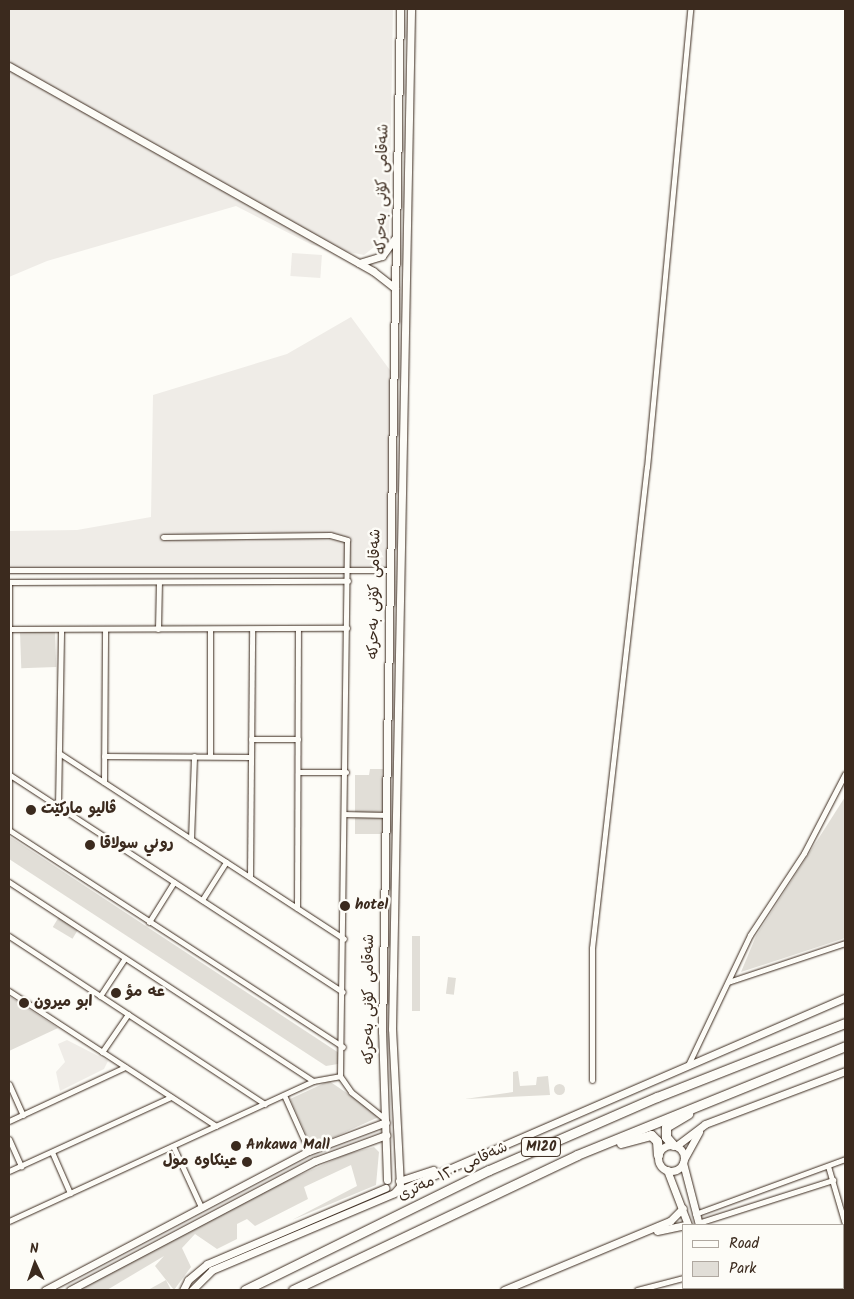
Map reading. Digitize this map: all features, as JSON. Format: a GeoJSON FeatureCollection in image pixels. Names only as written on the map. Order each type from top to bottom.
{"type":"FeatureCollection","features":[{"type":"Feature","properties":{"kind":"highway","name":"شەقامی ١٢٠ مەتری"},"geometry":{"type":"LineString","coordinates":[[245,1290],[497,1166],[657,1097],[845,1023]]}},
{"type":"Feature","properties":{"kind":"highway","name":"M120"},"geometry":{"type":"LineString","coordinates":[[293,1290],[591,1149],[708,1099],[845,1046]]}},
{"type":"Feature","properties":{"kind":"highway"},"geometry":{"type":"LineString","coordinates":[[675,1146],[666,1137],[668,1125],[708,1099]]}},
{"type":"Feature","properties":{"kind":"highway"},"geometry":{"type":"LineString","coordinates":[[591,1149],[648,1134],[657,1141],[658,1155]]}},
{"type":"Feature","properties":{"kind":"street","name":"شەقامی کۆنی بەحرکە"},"geometry":{"type":"LineString","coordinates":[[386,1184],[386,815],[400,9]]}},
{"type":"Feature","properties":{"kind":"street","name":"شەقامی کۆنی بەحرکە"},"geometry":{"type":"LineString","coordinates":[[395,1192],[398,1180],[392,1030],[411,9]]}},
{"type":"Feature","properties":{"kind":"street"},"geometry":{"type":"LineString","coordinates":[[592,1080],[592,948],[647,467],[690,9]]}},
{"type":"Feature","properties":{"kind":"street"},"geometry":{"type":"LineString","coordinates":[[9,66],[356,263],[395,288]]}},
{"type":"Feature","properties":{"kind":"street"},"geometry":{"type":"LineString","coordinates":[[356,263],[382,256],[396,233]]}},
{"type":"Feature","properties":{"kind":"street"},"geometry":{"type":"LineString","coordinates":[[163,537],[338,535],[348,545],[343,1047],[340,1076],[351,1092],[386,1121]]}},
{"type":"Feature","properties":{"kind":"street"},"geometry":{"type":"LineString","coordinates":[[9,570],[390,570]]}},
{"type":"Feature","properties":{"kind":"street"},"geometry":{"type":"LineString","coordinates":[[343,1047],[9,830],[9,582],[348,581]]}},
{"type":"Feature","properties":{"kind":"street"},"geometry":{"type":"LineString","coordinates":[[158,629],[159,582]]}},
{"type":"Feature","properties":{"kind":"street"},"geometry":{"type":"LineString","coordinates":[[297,908],[298,628]]}},
{"type":"Feature","properties":{"kind":"street"},"geometry":{"type":"LineString","coordinates":[[10,630],[348,628]]}},
{"type":"Feature","properties":{"kind":"street"},"geometry":{"type":"LineString","coordinates":[[58,806],[61,629]]}},
{"type":"Feature","properties":{"kind":"street"},"geometry":{"type":"LineString","coordinates":[[104,782],[105,629]]}},
{"type":"Feature","properties":{"kind":"street"},"geometry":{"type":"LineString","coordinates":[[210,629],[210,756]]}},
{"type":"Feature","properties":{"kind":"street"},"geometry":{"type":"LineString","coordinates":[[250,877],[252,629]]}},
{"type":"Feature","properties":{"kind":"street"},"geometry":{"type":"LineString","coordinates":[[251,739],[298,739]]}},
{"type":"Feature","properties":{"kind":"street"},"geometry":{"type":"LineString","coordinates":[[59,753],[344,939]]}},
{"type":"Feature","properties":{"kind":"street"},"geometry":{"type":"LineString","coordinates":[[104,756],[251,757]]}},
{"type":"Feature","properties":{"kind":"street"},"geometry":{"type":"LineString","coordinates":[[191,839],[194,756]]}},
{"type":"Feature","properties":{"kind":"street"},"geometry":{"type":"LineString","coordinates":[[298,772],[346,772]]}},
{"type":"Feature","properties":{"kind":"street"},"geometry":{"type":"LineString","coordinates":[[688,1065],[750,935],[804,853],[845,774]]}},
{"type":"Feature","properties":{"kind":"street"},"geometry":{"type":"LineString","coordinates":[[10,775],[343,992]]}},
{"type":"Feature","properties":{"kind":"street"},"geometry":{"type":"LineString","coordinates":[[346,814],[386,815]]}},
{"type":"Feature","properties":{"kind":"street"},"geometry":{"type":"LineString","coordinates":[[202,900],[226,862]]}},
{"type":"Feature","properties":{"kind":"street"},"geometry":{"type":"LineString","coordinates":[[9,882],[313,1081]]}},
{"type":"Feature","properties":{"kind":"street"},"geometry":{"type":"LineString","coordinates":[[150,922],[174,882]]}},
{"type":"Feature","properties":{"kind":"street"},"geometry":{"type":"LineString","coordinates":[[9,936],[265,1104]]}},
{"type":"Feature","properties":{"kind":"street"},"geometry":{"type":"LineString","coordinates":[[728,982],[845,943]]}},
{"type":"Feature","properties":{"kind":"street"},"geometry":{"type":"LineString","coordinates":[[100,996],[125,958]]}},
{"type":"Feature","properties":{"kind":"street"},"geometry":{"type":"LineString","coordinates":[[9,991],[216,1126]]}},
{"type":"Feature","properties":{"kind":"street"},"geometry":{"type":"LineString","coordinates":[[192,1290],[212,1270],[395,1192],[447,1166],[845,998]]}},
{"type":"Feature","properties":{"kind":"street"},"geometry":{"type":"LineString","coordinates":[[102,1052],[128,1014]]}},
{"type":"Feature","properties":{"kind":"street"},"geometry":{"type":"LineString","coordinates":[[9,1121],[125,1067]]}},
{"type":"Feature","properties":{"kind":"street"},"geometry":{"type":"LineString","coordinates":[[686,1224],[683,1208],[667,1170],[658,1155],[662,1148],[675,1146],[699,1127],[845,1071]]}},
{"type":"Feature","properties":{"kind":"street"},"geometry":{"type":"LineString","coordinates":[[9,1221],[313,1081],[340,1076]]}},
{"type":"Feature","properties":{"kind":"street"},"geometry":{"type":"LineString","coordinates":[[9,1084],[23,1115]]}},
{"type":"Feature","properties":{"kind":"street"},"geometry":{"type":"LineString","coordinates":[[284,1095],[309,1151]]}},
{"type":"Feature","properties":{"kind":"street"},"geometry":{"type":"LineString","coordinates":[[9,1172],[171,1097]]}},
{"type":"Feature","properties":{"kind":"street"},"geometry":{"type":"LineString","coordinates":[[667,1170],[683,1161],[700,1131],[730,1115]]}},
{"type":"Feature","properties":{"kind":"street"},"geometry":{"type":"LineString","coordinates":[[45,1290],[309,1151],[386,1121]]}},
{"type":"Feature","properties":{"kind":"street"},"geometry":{"type":"LineString","coordinates":[[363,1129],[366,1140]]}},
{"type":"Feature","properties":{"kind":"street"},"geometry":{"type":"LineString","coordinates":[[70,1290],[315,1161],[366,1140],[386,1135]]}},
{"type":"Feature","properties":{"kind":"street"},"geometry":{"type":"LineString","coordinates":[[9,1139],[21,1166]]}},
{"type":"Feature","properties":{"kind":"street"},"geometry":{"type":"LineString","coordinates":[[173,1146],[202,1207]]}},
{"type":"Feature","properties":{"kind":"street"},"geometry":{"type":"LineString","coordinates":[[675,1146],[683,1161],[699,1224],[832,1180]]}},
{"type":"Feature","properties":{"kind":"street"},"geometry":{"type":"LineString","coordinates":[[52,1152],[70,1193]]}},
{"type":"Feature","properties":{"kind":"street"},"geometry":{"type":"LineString","coordinates":[[695,1214],[845,1159]]}},
{"type":"Feature","properties":{"kind":"street"},"geometry":{"type":"LineString","coordinates":[[183,1290],[207,1264],[386,1184],[447,1166]]}},
{"type":"Feature","properties":{"kind":"street"},"geometry":{"type":"LineString","coordinates":[[828,1166],[843,1224]]}},
{"type":"Feature","properties":{"kind":"street"},"geometry":{"type":"LineString","coordinates":[[386,1184],[395,1192]]}},
{"type":"Feature","properties":{"kind":"street"},"geometry":{"type":"LineString","coordinates":[[504,1290],[674,1219],[683,1208]]}},
{"type":"Feature","properties":{"kind":"street"},"geometry":{"type":"LineString","coordinates":[[633,1237],[682,1226]]}},
{"type":"Feature","properties":{"kind":"street"},"geometry":{"type":"LineString","coordinates":[[78,1271],[84,1282]]}},
{"type":"Feature","properties":{"kind":"street"},"geometry":{"type":"LineString","coordinates":[[637,1290],[682,1278]]}},
{"type":"Feature","properties":{"kind":"shaded area"},"geometry":{"type":"Polygon","coordinates":[[[9,9],[393,9],[389,235],[364,255],[312,245],[236,206],[47,261],[9,277],[9,9]]]}},
{"type":"Feature","properties":{"kind":"shaded area"},"geometry":{"type":"Polygon","coordinates":[[[292,253],[322,255],[320,278],[290,276],[292,253]]]}},
{"type":"Feature","properties":{"kind":"shaded area"},"geometry":{"type":"Polygon","coordinates":[[[351,317],[395,377],[394,572],[9,574],[9,531],[77,530],[151,517],[153,395],[287,354],[351,317]]]}},
{"type":"Feature","properties":{"kind":"shaded area"},"geometry":{"type":"Polygon","coordinates":[[[67,1040],[108,1061],[104,1069],[60,1091],[56,1072],[65,1062],[58,1044],[67,1040]]]}},
{"type":"Feature","properties":{"kind":"green space"},"geometry":{"type":"Polygon","coordinates":[[[55,631],[56,667],[21,668],[20,632],[55,631]]]}},
{"type":"Feature","properties":{"kind":"green space"},"geometry":{"type":"Polygon","coordinates":[[[370,769],[383,769],[383,834],[355,834],[355,775],[369,775],[370,769]]]}},
{"type":"Feature","properties":{"kind":"green space"},"geometry":{"type":"Polygon","coordinates":[[[845,797],[845,938],[741,972],[756,936],[845,797]]]}},
{"type":"Feature","properties":{"kind":"green space"},"geometry":{"type":"Polygon","coordinates":[[[9,836],[339,1053],[338,1064],[326,1066],[9,859],[9,836]]]}},
{"type":"Feature","properties":{"kind":"green space"},"geometry":{"type":"Polygon","coordinates":[[[60,915],[80,927],[73,939],[53,927],[60,915]]]}},
{"type":"Feature","properties":{"kind":"green space"},"geometry":{"type":"Polygon","coordinates":[[[412,936],[420,936],[420,1011],[412,1011],[412,936]]]}},
{"type":"Feature","properties":{"kind":"green space"},"geometry":{"type":"Polygon","coordinates":[[[448,977],[456,978],[454,995],[446,994],[448,977]]]}},
{"type":"Feature","properties":{"kind":"green space"},"geometry":{"type":"Polygon","coordinates":[[[9,996],[58,1028],[9,1051],[9,996]]]}},
{"type":"Feature","properties":{"kind":"green space"},"geometry":{"type":"Polygon","coordinates":[[[518,1071],[520,1086],[536,1085],[537,1077],[548,1076],[550,1095],[465,1099],[513,1092],[513,1072],[518,1071]]]}},
{"type":"Feature","properties":{"kind":"green space"},"geometry":{"type":"Polygon","coordinates":[[[329,1081],[381,1116],[312,1147],[290,1099],[329,1081]]]}},
{"type":"Feature","properties":{"kind":"green space"},"geometry":{"type":"Polygon","coordinates":[[[559,1083],[565,1089],[559,1095],[553,1089],[559,1083]]]}},
{"type":"Feature","properties":{"kind":"green space"},"geometry":{"type":"Polygon","coordinates":[[[374,1147],[379,1152],[376,1185],[292,1220],[357,1186],[351,1165],[304,1187],[308,1199],[255,1226],[247,1219],[237,1224],[237,1239],[217,1249],[195,1234],[182,1248],[191,1267],[174,1290],[155,1266],[164,1256],[107,1290],[77,1290],[251,1197],[347,1154],[374,1147]]]}},
{"type":"Feature","properties":{"kind":"green space"},"geometry":{"type":"Polygon","coordinates":[[[166,1280],[171,1290],[148,1290],[166,1280]]]}},
{"type":"Feature","properties":{"kind":"place","name":"ڤالیو مارکێت"},"geometry":{"type":"Point","coordinates":[31,810]}},
{"type":"Feature","properties":{"kind":"place","name":"روني سولاقا"},"geometry":{"type":"Point","coordinates":[90,845]}},
{"type":"Feature","properties":{"kind":"place","name":"hotel"},"geometry":{"type":"Point","coordinates":[345,906]}},
{"type":"Feature","properties":{"kind":"place","name":"عه مؤ"},"geometry":{"type":"Point","coordinates":[116,993]}},
{"type":"Feature","properties":{"kind":"place","name":"ابو ميرون"},"geometry":{"type":"Point","coordinates":[24,1003]}},
{"type":"Feature","properties":{"kind":"place","name":"Ankawa Mall"},"geometry":{"type":"Point","coordinates":[236,1146]}},
{"type":"Feature","properties":{"kind":"place","name":"عينكاوه مول"},"geometry":{"type":"Point","coordinates":[247,1162]}}]}
